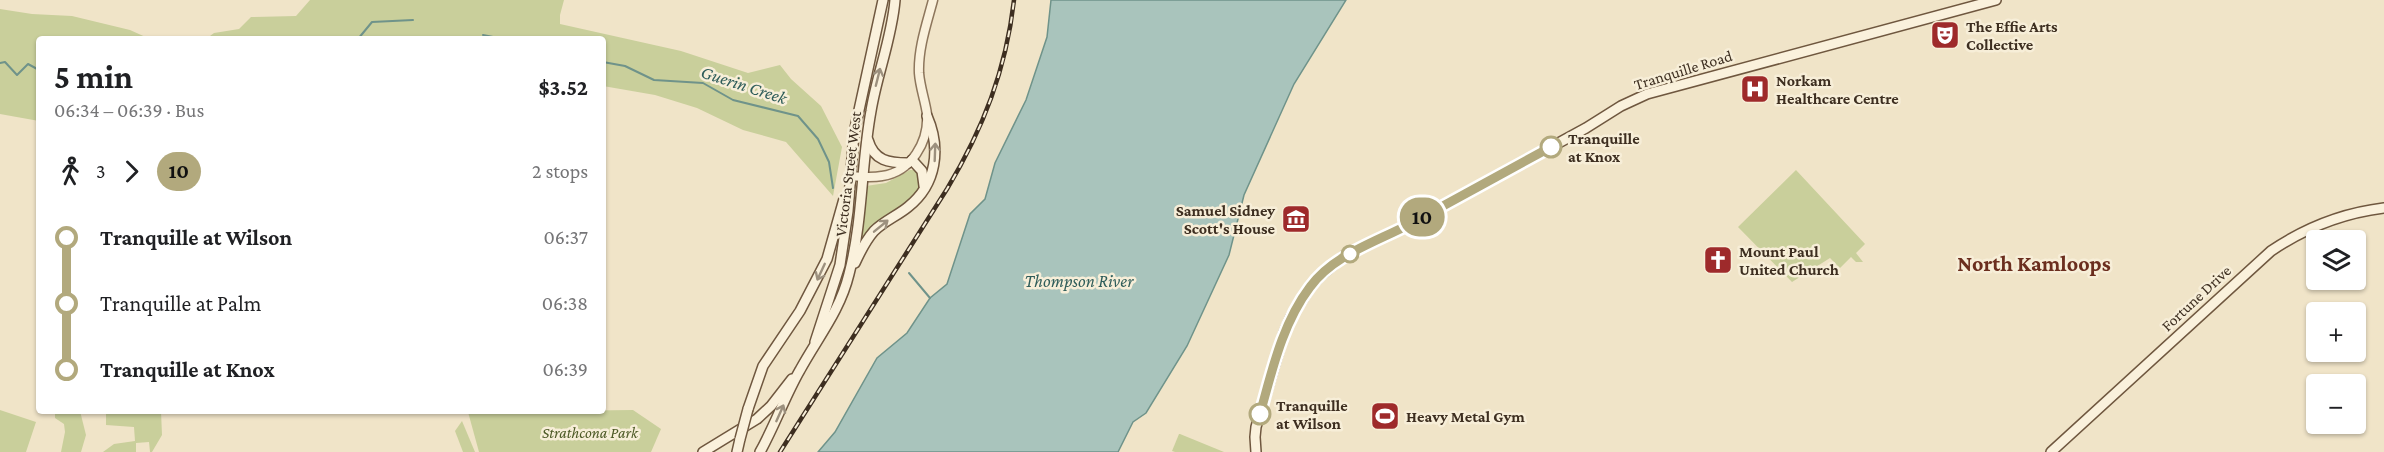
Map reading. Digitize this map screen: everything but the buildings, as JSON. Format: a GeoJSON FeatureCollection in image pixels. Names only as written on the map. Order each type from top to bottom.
{"type":"FeatureCollection","features":[{"type":"Feature","properties":{"kind":"main road","name":"Victoria Street West"},"geometry":{"type":"LineString","coordinates":[[814,344],[840,265],[847,219],[858,105],[878,29],[883,0]]}},
{"type":"Feature","properties":{"kind":"main road","name":"Victoria Street West"},"geometry":{"type":"LineString","coordinates":[[760,452],[798,373],[814,344],[835,314],[850,273],[857,234],[867,135],[895,0]]}},
{"type":"Feature","properties":{"kind":"main road","name":"Tranquille Road"},"geometry":{"type":"LineString","coordinates":[[1256,452],[1254,437],[1256,427],[1291,317],[1311,286],[1344,256],[1413,222],[1586,128],[1621,106],[1647,94],[1996,0]]}},
{"type":"Feature","properties":{"kind":"main road"},"geometry":{"type":"LineString","coordinates":[[850,273],[867,240],[875,231],[908,207],[932,175],[936,152],[933,129],[927,116]]}},
{"type":"Feature","properties":{"kind":"main road"},"geometry":{"type":"LineString","coordinates":[[867,135],[870,148],[878,157],[895,163],[910,161],[922,171],[924,188]]}},
{"type":"Feature","properties":{"kind":"main road"},"geometry":{"type":"LineString","coordinates":[[737,452],[748,409],[763,366],[800,311],[827,259],[850,177]]}},
{"type":"Feature","properties":{"kind":"main road","name":"Fortune Drive"},"geometry":{"type":"LineString","coordinates":[[2051,452],[2271,251],[2302,231],[2352,213],[2384,208]]}},
{"type":"Feature","properties":{"kind":"main road","name":"Victoria Street West"},"geometry":{"type":"LineString","coordinates":[[703,452],[757,419],[771,406],[798,373]]}},
{"type":"Feature","properties":{"kind":"street"},"geometry":{"type":"LineString","coordinates":[[850,177],[892,174],[910,161],[925,138],[927,116],[919,72],[921,45],[933,0]]}},
{"type":"Feature","properties":{"kind":"green space"},"geometry":{"type":"Polygon","coordinates":[[[310,0],[564,0],[560,24],[681,51],[748,73],[780,65],[791,79],[821,106],[842,147],[833,196],[786,142],[743,130],[697,108],[655,95],[606,87],[606,36],[210,36],[214,33],[239,29],[251,17],[296,16],[310,0]]]}},
{"type":"Feature","properties":{"kind":"green space"},"geometry":{"type":"Polygon","coordinates":[[[0,9],[32,14],[72,16],[130,30],[143,36],[36,36],[36,120],[0,114],[0,9]]]}},
{"type":"Feature","properties":{"kind":"green space"},"geometry":{"type":"Polygon","coordinates":[[[910,170],[919,173],[920,187],[912,198],[883,218],[861,240],[866,186],[886,183],[910,170]]]}},
{"type":"Feature","properties":{"kind":"green space"},"geometry":{"type":"Polygon","coordinates":[[[1796,170],[1865,244],[1856,253],[1863,262],[1856,262],[1851,257],[1840,268],[1830,258],[1792,282],[1738,227],[1796,170]]]}},
{"type":"Feature","properties":{"kind":"green space"},"geometry":{"type":"Polygon","coordinates":[[[0,410],[36,422],[26,452],[0,452],[0,410]]]}},
{"type":"Feature","properties":{"kind":"green space","name":"Strathcona Park"},"geometry":{"type":"Polygon","coordinates":[[[606,410],[633,410],[661,429],[651,452],[479,452],[469,414],[606,414],[606,410]]]}},
{"type":"Feature","properties":{"kind":"green space"},"geometry":{"type":"Polygon","coordinates":[[[55,414],[81,414],[86,435],[81,452],[61,452],[65,432],[64,424],[55,418],[55,414]]]}},
{"type":"Feature","properties":{"kind":"green space"},"geometry":{"type":"Polygon","coordinates":[[[106,414],[161,414],[162,435],[152,452],[150,452],[149,442],[136,443],[136,452],[103,452],[114,444],[135,441],[134,427],[106,425],[106,414]]]}},
{"type":"Feature","properties":{"kind":"green space"},"geometry":{"type":"Polygon","coordinates":[[[462,421],[475,452],[463,452],[455,431],[462,421]]]}},
{"type":"Feature","properties":{"kind":"green space"},"geometry":{"type":"Polygon","coordinates":[[[1179,434],[1224,452],[1172,451],[1179,434]]]}},
{"type":"Feature","properties":{"kind":"water","name":"Thompson River"},"geometry":{"type":"Polygon","coordinates":[[[1051,0],[1346,0],[1294,84],[1244,195],[1229,255],[1187,346],[1146,413],[1133,422],[1118,452],[818,452],[835,432],[877,358],[907,333],[930,298],[947,284],[970,214],[985,199],[995,163],[1026,100],[1047,37],[1051,0]]]}},
{"type":"Feature","properties":{"kind":"waterway","name":"Guerin Creek"},"geometry":{"type":"LineString","coordinates":[[360,36],[372,22],[413,20]]}},
{"type":"Feature","properties":{"kind":"waterway","name":"Guerin Creek"},"geometry":{"type":"LineString","coordinates":[[483,35],[488,36]]}},
{"type":"Feature","properties":{"kind":"waterway","name":"Guerin Creek"},"geometry":{"type":"LineString","coordinates":[[0,63],[5,62],[17,75],[28,64],[36,68]]}},
{"type":"Feature","properties":{"kind":"waterway","name":"Guerin Creek"},"geometry":{"type":"LineString","coordinates":[[606,63],[625,66],[654,80],[703,83],[733,100],[798,116],[818,139],[829,162],[833,188]]}},
{"type":"Feature","properties":{"kind":"waterway","name":"Guerin Creek"},"geometry":{"type":"LineString","coordinates":[[909,273],[930,298]]}},
{"type":"Feature","properties":{"kind":"railway"},"geometry":{"type":"LineString","coordinates":[[780,452],[947,189],[972,144],[999,75],[1014,0]]}},
{"type":"Feature","properties":{"kind":"bus line","name":"10"},"geometry":{"type":"LineString","coordinates":[[1260,414],[1284,333],[1291,317],[1319,277],[1344,256],[1406,226],[1551,147]]}},
{"type":"Feature","properties":{"kind":"place","name":"The Effie Arts Collective"},"geometry":{"type":"Point","coordinates":[1945,35]}},
{"type":"Feature","properties":{"kind":"place","name":"Norkam Healthcare Centre"},"geometry":{"type":"Point","coordinates":[1755,89]}},
{"type":"Feature","properties":{"kind":"place","name":"Tranquille at Knox"},"geometry":{"type":"Point","coordinates":[1551,147]}},
{"type":"Feature","properties":{"kind":"place","name":"Samuel Sidney Scott's House"},"geometry":{"type":"Point","coordinates":[1296,219]}},
{"type":"Feature","properties":{"kind":"place","name":"Mount Paul United Church"},"geometry":{"type":"Point","coordinates":[1718,260]}},
{"type":"Feature","properties":{"kind":"place","name":"Tranquille at Wilson"},"geometry":{"type":"Point","coordinates":[1260,414]}},
{"type":"Feature","properties":{"kind":"place","name":"Heavy Metal Gym"},"geometry":{"type":"Point","coordinates":[1385,416]}},
{"type":"Feature","properties":{"kind":"district","name":"North Kamloops"},"geometry":{"type":"Point","coordinates":[2034,263]}}]}
